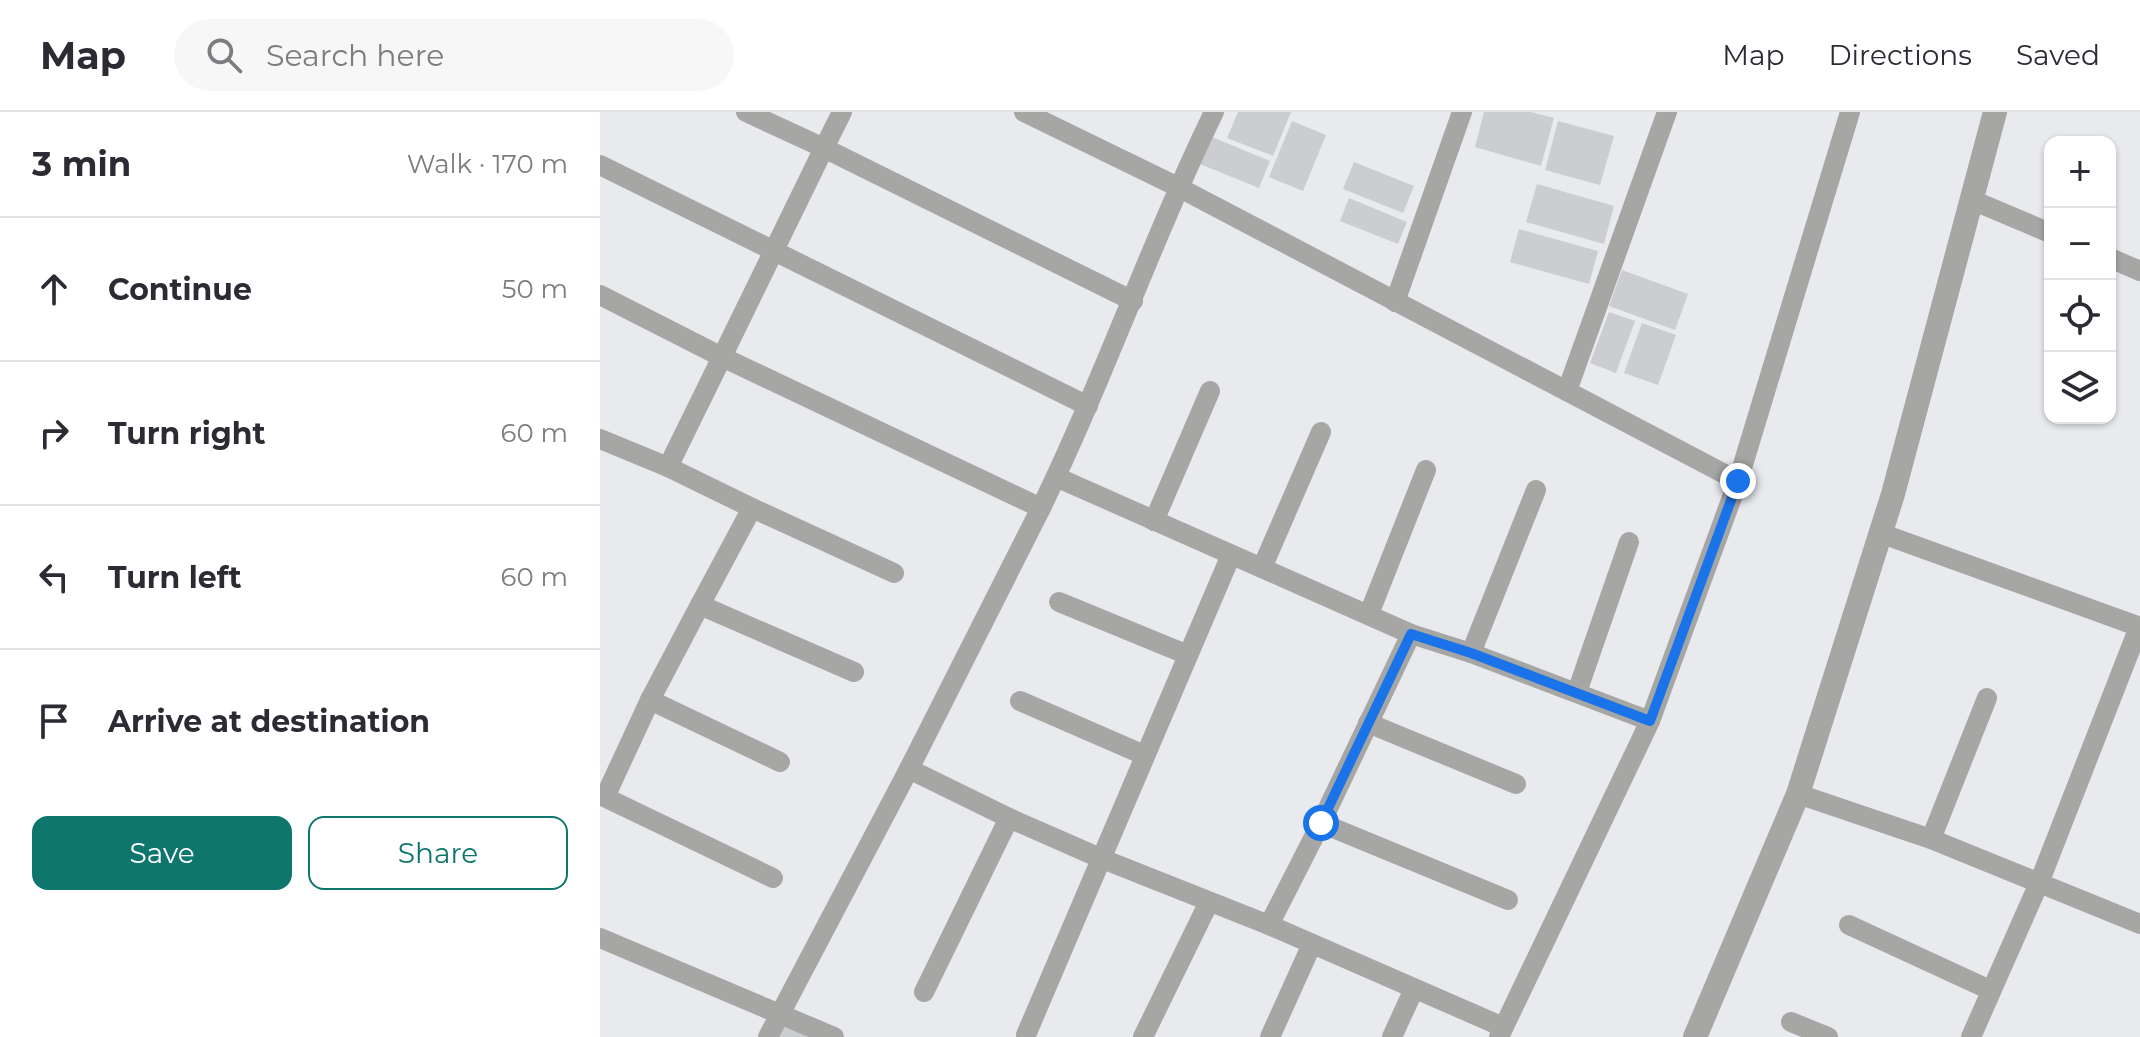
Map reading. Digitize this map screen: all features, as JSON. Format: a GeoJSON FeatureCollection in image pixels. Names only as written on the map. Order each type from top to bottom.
{"type":"FeatureCollection","features":[{"type":"Feature","properties":{"kind":"street"},"geometry":{"type":"LineString","coordinates":[[746,112],[1133,301]]}},
{"type":"Feature","properties":{"kind":"street"},"geometry":{"type":"LineString","coordinates":[[668,467],[842,112]]}},
{"type":"Feature","properties":{"kind":"street"},"geometry":{"type":"LineString","coordinates":[[1024,112],[1178,187],[1738,481]]}},
{"type":"Feature","properties":{"kind":"street"},"geometry":{"type":"LineString","coordinates":[[768,1037],[909,769],[1056,477],[1133,301],[1178,187],[1214,112]]}},
{"type":"Feature","properties":{"kind":"street"},"geometry":{"type":"LineString","coordinates":[[1395,302],[1462,112]]}},
{"type":"Feature","properties":{"kind":"street"},"geometry":{"type":"LineString","coordinates":[[1567,391],[1667,112]]}},
{"type":"Feature","properties":{"kind":"street"},"geometry":{"type":"LineString","coordinates":[[909,769],[1009,818],[1269,925],[1414,989],[1501,1032],[1650,721],[1738,481],[1850,112]]}},
{"type":"Feature","properties":{"kind":"street"},"geometry":{"type":"LineString","coordinates":[[1695,1037],[1798,794],[1880,533],[1995,112]]}},
{"type":"Feature","properties":{"kind":"street"},"geometry":{"type":"LineString","coordinates":[[600,165],[1088,406]]}},
{"type":"Feature","properties":{"kind":"street"},"geometry":{"type":"LineString","coordinates":[[1972,200],[2044,230]]}},
{"type":"Feature","properties":{"kind":"street"},"geometry":{"type":"LineString","coordinates":[[2116,261],[2140,271]]}},
{"type":"Feature","properties":{"kind":"street"},"geometry":{"type":"LineString","coordinates":[[600,295],[722,357],[1041,508]]}},
{"type":"Feature","properties":{"kind":"street"},"geometry":{"type":"LineString","coordinates":[[1154,521],[1210,391]]}},
{"type":"Feature","properties":{"kind":"street"},"geometry":{"type":"LineString","coordinates":[[1262,568],[1321,432]]}},
{"type":"Feature","properties":{"kind":"street"},"geometry":{"type":"LineString","coordinates":[[600,439],[668,467],[894,573]]}},
{"type":"Feature","properties":{"kind":"street"},"geometry":{"type":"LineString","coordinates":[[1369,614],[1426,470]]}},
{"type":"Feature","properties":{"kind":"street"},"geometry":{"type":"LineString","coordinates":[[1056,477],[1411,634],[1471,653],[1650,721]]}},
{"type":"Feature","properties":{"kind":"street"},"geometry":{"type":"LineString","coordinates":[[1471,653],[1536,490]]}},
{"type":"Feature","properties":{"kind":"street"},"geometry":{"type":"LineString","coordinates":[[752,508],[602,796],[773,878]]}},
{"type":"Feature","properties":{"kind":"street"},"geometry":{"type":"LineString","coordinates":[[1880,533],[2139,627],[2039,883],[1971,1037]]}},
{"type":"Feature","properties":{"kind":"street"},"geometry":{"type":"LineString","coordinates":[[1577,692],[1629,542]]}},
{"type":"Feature","properties":{"kind":"street"},"geometry":{"type":"LineString","coordinates":[[1026,1035],[1231,555]]}},
{"type":"Feature","properties":{"kind":"street"},"geometry":{"type":"LineString","coordinates":[[1059,602],[1188,655]]}},
{"type":"Feature","properties":{"kind":"street"},"geometry":{"type":"LineString","coordinates":[[700,605],[854,672]]}},
{"type":"Feature","properties":{"kind":"street"},"geometry":{"type":"LineString","coordinates":[[1269,925],[1411,634]]}},
{"type":"Feature","properties":{"kind":"street"},"geometry":{"type":"LineString","coordinates":[[1931,839],[1987,698]]}},
{"type":"Feature","properties":{"kind":"street"},"geometry":{"type":"LineString","coordinates":[[650,700],[780,762]]}},
{"type":"Feature","properties":{"kind":"street"},"geometry":{"type":"LineString","coordinates":[[1020,701],[1144,755]]}},
{"type":"Feature","properties":{"kind":"street"},"geometry":{"type":"LineString","coordinates":[[1368,723],[1516,784]]}},
{"type":"Feature","properties":{"kind":"street"},"geometry":{"type":"LineString","coordinates":[[1798,794],[1931,839],[2139,921]]}},
{"type":"Feature","properties":{"kind":"street"},"geometry":{"type":"LineString","coordinates":[[924,992],[1009,818]]}},
{"type":"Feature","properties":{"kind":"street"},"geometry":{"type":"LineString","coordinates":[[1321,823],[1508,900]]}},
{"type":"Feature","properties":{"kind":"street"},"geometry":{"type":"LineString","coordinates":[[1143,1037],[1209,902]]}},
{"type":"Feature","properties":{"kind":"street"},"geometry":{"type":"LineString","coordinates":[[1849,925],[1990,990]]}},
{"type":"Feature","properties":{"kind":"street"},"geometry":{"type":"LineString","coordinates":[[600,938],[834,1037]]}},
{"type":"Feature","properties":{"kind":"street"},"geometry":{"type":"LineString","coordinates":[[1270,1037],[1312,944]]}},
{"type":"Feature","properties":{"kind":"street"},"geometry":{"type":"LineString","coordinates":[[1392,1037],[1414,989]]}},
{"type":"Feature","properties":{"kind":"street"},"geometry":{"type":"LineString","coordinates":[[1791,1022],[1828,1037]]}},
{"type":"Feature","properties":{"kind":"building"},"geometry":{"type":"Polygon","coordinates":[[[1238,112],[1291,112],[1273,156],[1227,138],[1238,112]]]}},
{"type":"Feature","properties":{"kind":"building"},"geometry":{"type":"Polygon","coordinates":[[[1484,112],[1531,112],[1554,118],[1541,166],[1475,147],[1484,112]]]}},
{"type":"Feature","properties":{"kind":"building"},"geometry":{"type":"Polygon","coordinates":[[[1292,121],[1326,135],[1303,191],[1269,177],[1292,121]]]}},
{"type":"Feature","properties":{"kind":"building"},"geometry":{"type":"Polygon","coordinates":[[[1558,121],[1614,136],[1600,185],[1545,170],[1558,121]]]}},
{"type":"Feature","properties":{"kind":"building"},"geometry":{"type":"Polygon","coordinates":[[[1212,137],[1270,161],[1259,188],[1200,164],[1212,137]]]}},
{"type":"Feature","properties":{"kind":"building"},"geometry":{"type":"Polygon","coordinates":[[[1354,162],[1414,186],[1403,213],[1343,189],[1354,162]]]}},
{"type":"Feature","properties":{"kind":"building"},"geometry":{"type":"Polygon","coordinates":[[[1537,184],[1614,206],[1604,244],[1526,222],[1537,184]]]}},
{"type":"Feature","properties":{"kind":"building"},"geometry":{"type":"Polygon","coordinates":[[[1349,198],[1407,222],[1398,244],[1340,221],[1349,198]]]}},
{"type":"Feature","properties":{"kind":"building"},"geometry":{"type":"Polygon","coordinates":[[[1519,229],[1598,251],[1589,284],[1510,262],[1519,229]]]}},
{"type":"Feature","properties":{"kind":"building"},"geometry":{"type":"Polygon","coordinates":[[[1622,270],[1688,294],[1675,330],[1609,306],[1622,270]]]}},
{"type":"Feature","properties":{"kind":"building"},"geometry":{"type":"Polygon","coordinates":[[[1609,312],[1635,321],[1616,373],[1590,363],[1609,312]]]}},
{"type":"Feature","properties":{"kind":"building"},"geometry":{"type":"Polygon","coordinates":[[[1642,323],[1676,335],[1658,385],[1624,373],[1642,323]]]}},
{"type":"Feature","properties":{"kind":"building"},"geometry":{"type":"Polygon","coordinates":[[[782,1026],[809,1037],[777,1037],[782,1026]]]}},
{"type":"Feature","properties":{"kind":"route"},"geometry":{"type":"LineString","coordinates":[[1321,823],[1411,634],[1471,653],[1650,721],[1738,481]]}}]}
